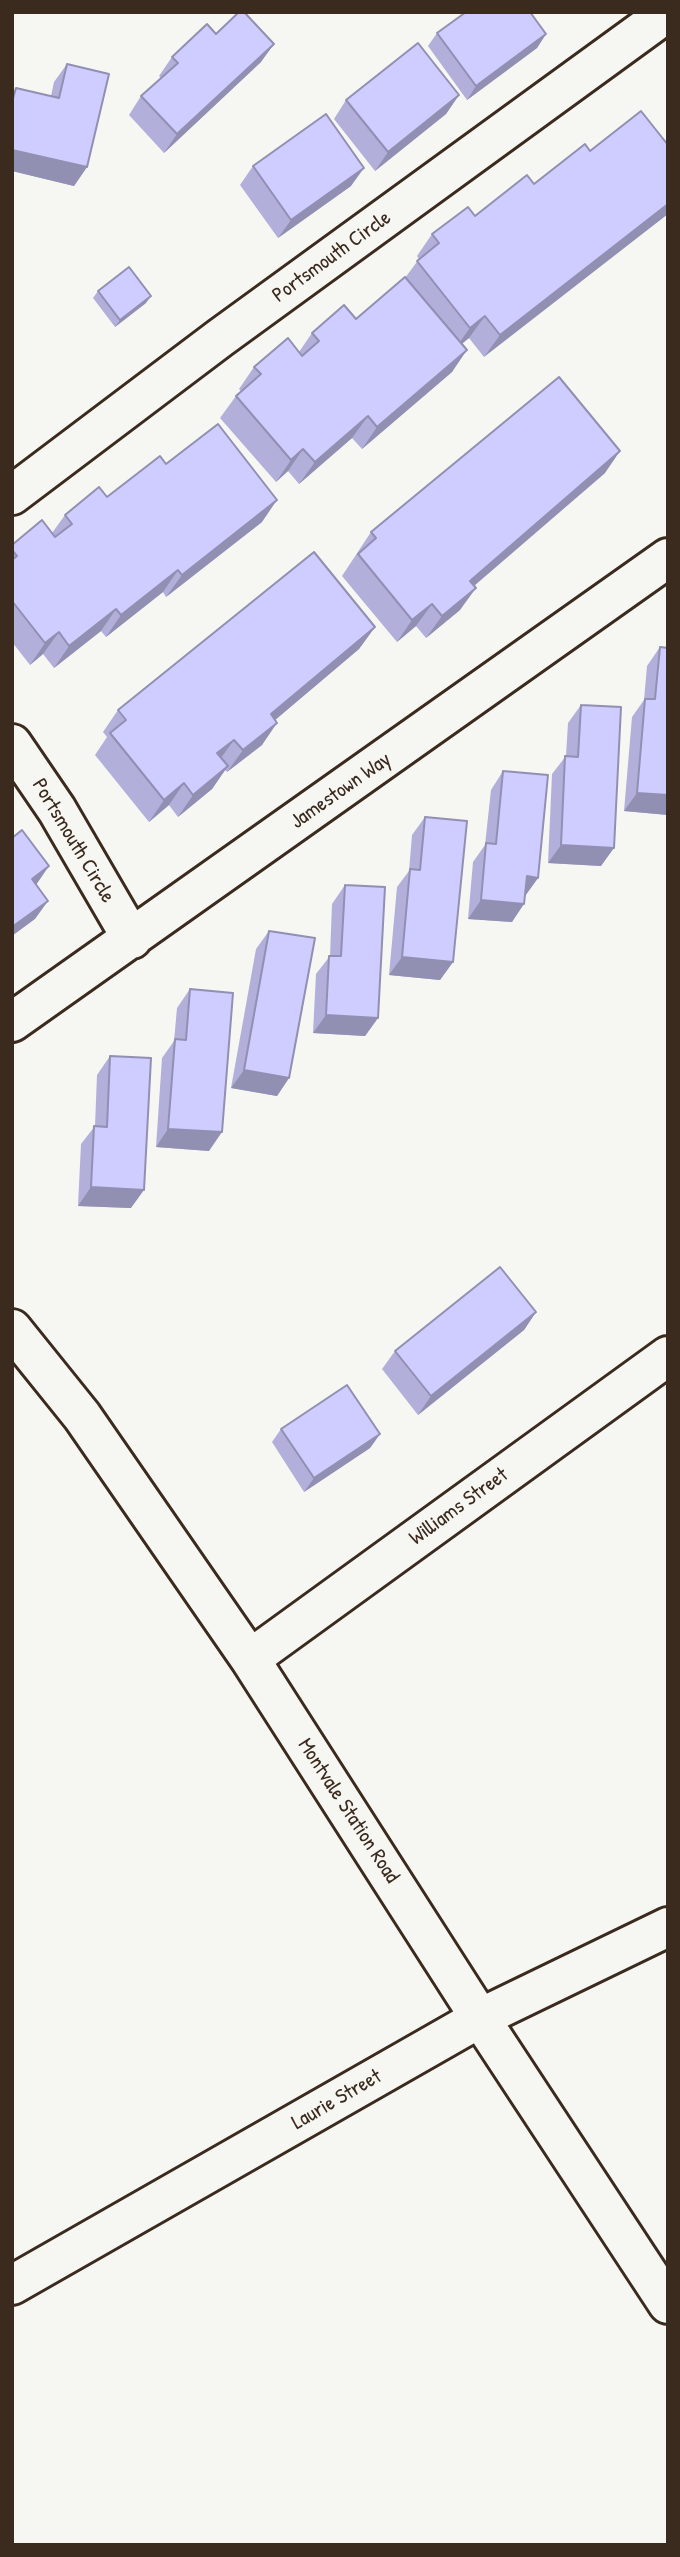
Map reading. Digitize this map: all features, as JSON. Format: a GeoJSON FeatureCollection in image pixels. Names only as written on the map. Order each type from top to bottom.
{"type":"FeatureCollection","features":[{"type":"Feature","properties":{"kind":"street","name":"Portsmouth Circle"},"geometry":{"type":"LineString","coordinates":[[12,495],[220,338],[657,28]]}},
{"type":"Feature","properties":{"kind":"street","name":"Jamestown Way"},"geometry":{"type":"LineString","coordinates":[[12,1022],[668,558]]}},
{"type":"Feature","properties":{"kind":"street","name":"Portsmouth Circle"},"geometry":{"type":"LineString","coordinates":[[12,744],[57,810],[132,939]]}},
{"type":"Feature","properties":{"kind":"street","name":"Montvale Station Road"},"geometry":{"type":"LineString","coordinates":[[12,1329],[82,1416],[250,1659],[480,2018],[668,2304]]}},
{"type":"Feature","properties":{"kind":"street","name":"Williams Street"},"geometry":{"type":"LineString","coordinates":[[250,1659],[668,1356]]}},
{"type":"Feature","properties":{"kind":"street","name":"Laurie Street"},"geometry":{"type":"LineString","coordinates":[[12,2285],[480,2018],[668,1927]]}},
{"type":"Feature","properties":{"kind":"building"},"geometry":{"type":"Polygon","coordinates":[[[239,12],[244,12],[274,44],[177,134],[141,96],[178,63],[172,57],[207,24],[216,34],[239,12]]]}},
{"type":"Feature","properties":{"kind":"building"},"geometry":{"type":"Polygon","coordinates":[[[466,12],[530,12],[546,34],[476,86],[437,33],[466,12]]]}},
{"type":"Feature","properties":{"kind":"building"},"geometry":{"type":"Polygon","coordinates":[[[418,43],[459,95],[388,152],[346,100],[418,43]]]}},
{"type":"Feature","properties":{"kind":"building"},"geometry":{"type":"Polygon","coordinates":[[[67,64],[109,74],[87,167],[12,150],[12,102],[16,88],[59,98],[67,64]]]}},
{"type":"Feature","properties":{"kind":"building"},"geometry":{"type":"Polygon","coordinates":[[[641,111],[668,145],[668,204],[500,335],[485,316],[470,328],[417,261],[439,243],[432,234],[468,207],[475,216],[527,175],[534,184],[585,144],[590,151],[641,111]]]}},
{"type":"Feature","properties":{"kind":"building"},"geometry":{"type":"Polygon","coordinates":[[[326,114],[364,168],[291,220],[253,166],[326,114]]]}},
{"type":"Feature","properties":{"kind":"building"},"geometry":{"type":"Polygon","coordinates":[[[129,267],[151,296],[120,320],[98,291],[129,267]]]}},
{"type":"Feature","properties":{"kind":"building"},"geometry":{"type":"Polygon","coordinates":[[[405,277],[467,350],[377,427],[368,416],[315,462],[303,449],[291,460],[236,396],[261,374],[254,367],[288,338],[302,356],[319,341],[312,333],[344,305],[356,319],[405,277]]]}},
{"type":"Feature","properties":{"kind":"building"},"geometry":{"type":"Polygon","coordinates":[[[559,377],[620,451],[470,581],[476,588],[442,616],[432,604],[412,620],[358,554],[376,538],[371,532],[559,377]]]}},
{"type":"Feature","properties":{"kind":"building"},"geometry":{"type":"Polygon","coordinates":[[[218,424],[277,500],[182,575],[178,570],[121,615],[116,609],[69,646],[59,632],[45,643],[12,601],[12,560],[17,556],[12,545],[42,520],[55,537],[72,524],[65,515],[99,487],[107,497],[160,456],[166,464],[218,424]]]}},
{"type":"Feature","properties":{"kind":"building"},"geometry":{"type":"Polygon","coordinates":[[[314,552],[375,627],[271,714],[277,723],[243,750],[234,740],[217,753],[228,766],[193,795],[184,783],[164,800],[110,733],[126,720],[118,710],[314,552]]]}},
{"type":"Feature","properties":{"kind":"building"},"geometry":{"type":"Polygon","coordinates":[[[660,647],[668,648],[668,795],[637,793],[645,699],[655,699],[660,647]]]}},
{"type":"Feature","properties":{"kind":"building"},"geometry":{"type":"Polygon","coordinates":[[[581,705],[621,707],[614,848],[561,845],[565,756],[578,757],[581,705]]]}},
{"type":"Feature","properties":{"kind":"building"},"geometry":{"type":"Polygon","coordinates":[[[503,771],[548,775],[538,878],[527,876],[524,904],[481,900],[486,843],[496,844],[503,771]]]}},
{"type":"Feature","properties":{"kind":"building"},"geometry":{"type":"Polygon","coordinates":[[[425,817],[467,821],[453,962],[402,957],[410,869],[420,870],[425,817]]]}},
{"type":"Feature","properties":{"kind":"building"},"geometry":{"type":"Polygon","coordinates":[[[22,830],[49,866],[32,879],[48,901],[12,927],[12,838],[22,830]]]}},
{"type":"Feature","properties":{"kind":"building"},"geometry":{"type":"Polygon","coordinates":[[[345,885],[385,887],[378,1018],[326,1015],[329,956],[341,956],[345,885]]]}},
{"type":"Feature","properties":{"kind":"building"},"geometry":{"type":"Polygon","coordinates":[[[269,931],[315,938],[289,1078],[244,1070],[269,931]]]}},
{"type":"Feature","properties":{"kind":"building"},"geometry":{"type":"Polygon","coordinates":[[[190,989],[233,993],[222,1132],[168,1129],[175,1039],[186,1040],[190,989]]]}},
{"type":"Feature","properties":{"kind":"building"},"geometry":{"type":"Polygon","coordinates":[[[110,1056],[151,1058],[144,1190],[91,1187],[94,1126],[107,1127],[110,1056]]]}},
{"type":"Feature","properties":{"kind":"building"},"geometry":{"type":"Polygon","coordinates":[[[500,1267],[536,1312],[431,1396],[395,1351],[500,1267]]]}},
{"type":"Feature","properties":{"kind":"building"},"geometry":{"type":"Polygon","coordinates":[[[347,1385],[380,1434],[314,1478],[281,1429],[347,1385]]]}}]}
